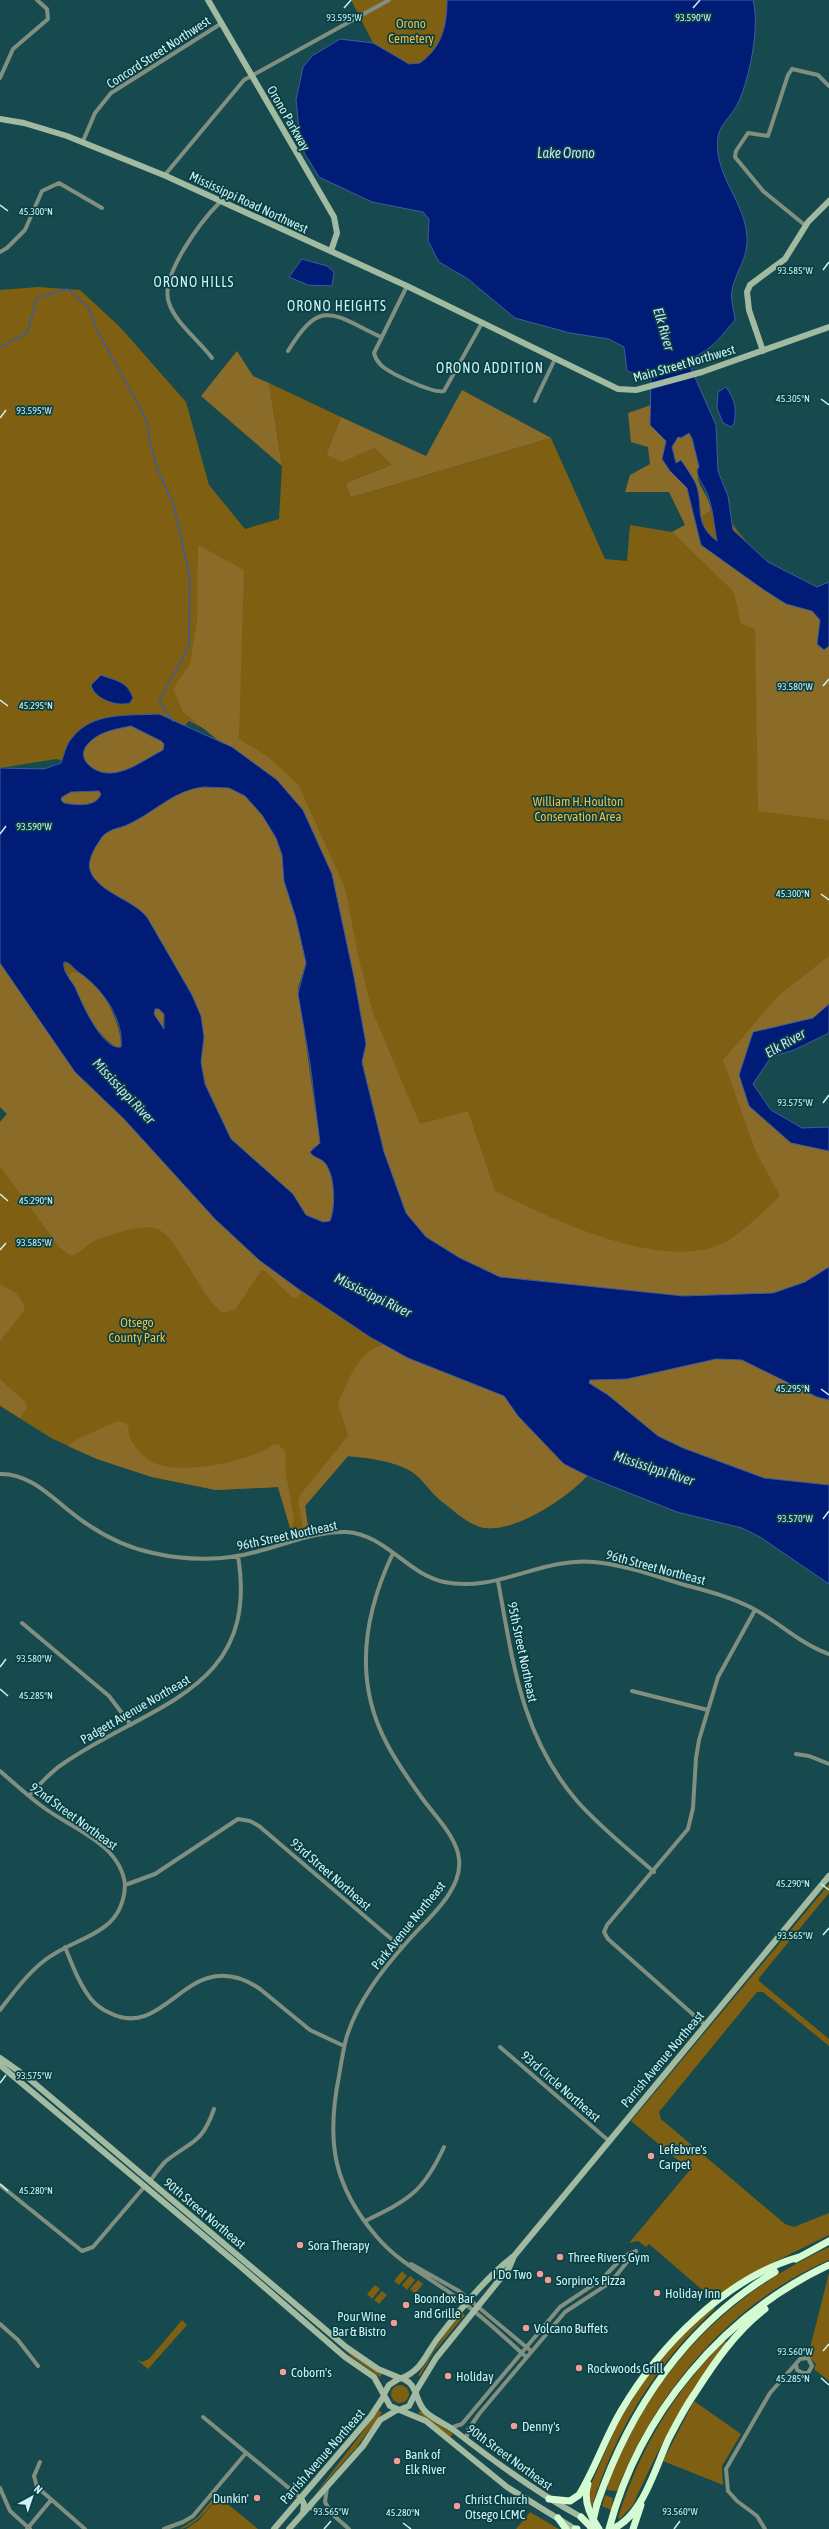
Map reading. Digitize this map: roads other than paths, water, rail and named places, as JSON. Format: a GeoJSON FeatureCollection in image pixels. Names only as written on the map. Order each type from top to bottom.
{"type":"FeatureCollection","features":[{"type":"Feature","properties":{"kind":"highway"},"geometry":{"type":"LineString","coordinates":[[597,2528],[597,2504],[614,2457],[629,2427],[661,2375],[681,2350],[729,2303],[799,2257],[829,2241]]}},
{"type":"Feature","properties":{"kind":"highway"},"geometry":{"type":"LineString","coordinates":[[549,2499],[570,2501],[575,2499],[593,2467],[613,2425],[631,2394],[649,2368],[683,2330],[735,2289],[784,2262],[799,2257]]}},
{"type":"Feature","properties":{"kind":"highway"},"geometry":{"type":"LineString","coordinates":[[609,2529],[614,2511],[646,2436],[660,2411],[697,2364],[742,2320],[792,2285],[829,2265]]}},
{"type":"Feature","properties":{"kind":"highway"},"geometry":{"type":"LineString","coordinates":[[633,2529],[645,2495],[669,2439],[694,2393],[717,2360],[741,2331],[760,2312],[821,2269]]}},
{"type":"Feature","properties":{"kind":"highway"},"geometry":{"type":"LineString","coordinates":[[593,2467],[586,2497],[597,2528]]}},
{"type":"Feature","properties":{"kind":"highway"},"geometry":{"type":"LineString","coordinates":[[612,2529],[630,2515],[645,2495]]}},
{"type":"Feature","properties":{"kind":"highway"},"geometry":{"type":"LineString","coordinates":[[581,2517],[597,2528]]}},
{"type":"Feature","properties":{"kind":"highway"},"geometry":{"type":"LineString","coordinates":[[558,2518],[566,2529]]}},
{"type":"Feature","properties":{"kind":"main road","name":"Orono Parkway"},"geometry":{"type":"LineString","coordinates":[[208,0],[334,218],[337,232],[331,251]]}},
{"type":"Feature","properties":{"kind":"main road","name":"Mississippi Road Northwest"},"geometry":{"type":"LineString","coordinates":[[0,119],[43,128],[82,141],[331,251],[482,323]]}},
{"type":"Feature","properties":{"kind":"main road"},"geometry":{"type":"LineString","coordinates":[[763,352],[749,310],[747,292],[750,285],[785,259],[806,226],[829,201]]}},
{"type":"Feature","properties":{"kind":"main road","name":"Main Street Northwest"},"geometry":{"type":"LineString","coordinates":[[482,323],[618,389],[636,390],[702,372],[763,352],[829,327]]}},
{"type":"Feature","properties":{"kind":"main road","name":"Parrish Avenue Northeast"},"geometry":{"type":"LineString","coordinates":[[401,2378],[419,2368],[432,2346],[468,2303],[504,2264],[514,2256],[829,1876]]}},
{"type":"Feature","properties":{"kind":"main road","name":"90th Street Northeast"},"geometry":{"type":"LineString","coordinates":[[0,2058],[27,2077],[346,2346],[378,2369],[401,2378]]}},
{"type":"Feature","properties":{"kind":"main road","name":"90th Street Northeast"},"geometry":{"type":"LineString","coordinates":[[0,2065],[145,2186],[345,2357],[374,2377],[384,2395]]}},
{"type":"Feature","properties":{"kind":"main road","name":"Parrish Avenue Northeast"},"geometry":{"type":"LineString","coordinates":[[416,2392],[436,2358],[479,2307],[509,2268],[514,2256]]}},
{"type":"Feature","properties":{"kind":"main road"},"geometry":{"type":"LineString","coordinates":[[401,2378],[410,2383],[416,2392],[409,2406],[398,2410],[390,2406],[384,2395],[389,2385],[401,2378]]}},
{"type":"Feature","properties":{"kind":"main road","name":"90th Street Northeast"},"geometry":{"type":"LineString","coordinates":[[416,2392],[418,2400],[426,2412],[450,2428],[505,2470],[549,2499],[581,2517]]}},
{"type":"Feature","properties":{"kind":"main road","name":"Parrish Avenue Northeast"},"geometry":{"type":"LineString","coordinates":[[274,2529],[371,2416],[384,2395]]}},
{"type":"Feature","properties":{"kind":"main road","name":"Parrish Avenue Northeast"},"geometry":{"type":"LineString","coordinates":[[289,2529],[363,2446],[380,2420],[398,2410]]}},
{"type":"Feature","properties":{"kind":"main road","name":"90th Street Northeast"},"geometry":{"type":"LineString","coordinates":[[398,2410],[426,2421],[507,2487],[576,2529]]}},
{"type":"Feature","properties":{"kind":"main road"},"geometry":{"type":"LineString","coordinates":[[300,2498],[304,2504],[305,2510]]}},
{"type":"Feature","properties":{"kind":"street"},"geometry":{"type":"LineString","coordinates":[[0,78],[14,49],[23,39],[46,22],[49,13],[37,0]]}},
{"type":"Feature","properties":{"kind":"street"},"geometry":{"type":"LineString","coordinates":[[164,176],[244,80],[253,77],[389,0]]}},
{"type":"Feature","properties":{"kind":"street","name":"Concord Street Northwest"},"geometry":{"type":"LineString","coordinates":[[82,141],[95,113],[111,93],[222,23]]}},
{"type":"Feature","properties":{"kind":"street"},"geometry":{"type":"LineString","coordinates":[[806,226],[763,191],[735,157],[736,151],[748,133],[768,136],[788,75],[792,69],[818,75],[829,86]]}},
{"type":"Feature","properties":{"kind":"street"},"geometry":{"type":"LineString","coordinates":[[0,252],[7,248],[25,230],[42,191],[50,186],[59,183],[102,208]]}},
{"type":"Feature","properties":{"kind":"street"},"geometry":{"type":"LineString","coordinates":[[212,358],[178,319],[170,304],[168,291],[179,257],[188,241],[220,202]]}},
{"type":"Feature","properties":{"kind":"street"},"geometry":{"type":"LineString","coordinates":[[407,286],[374,353],[376,359],[384,368],[432,391],[440,392],[446,390],[482,323]]}},
{"type":"Feature","properties":{"kind":"street"},"geometry":{"type":"LineString","coordinates":[[288,351],[303,326],[315,317],[324,315],[340,318],[381,337]]}},
{"type":"Feature","properties":{"kind":"street"},"geometry":{"type":"LineString","coordinates":[[535,400],[555,359]]}},
{"type":"Feature","properties":{"kind":"street","name":"96th Street Northeast"},"geometry":{"type":"LineString","coordinates":[[0,1474],[31,1482],[93,1528],[126,1545],[151,1553],[195,1559],[238,1556],[336,1532],[366,1536],[431,1578],[445,1582],[462,1584],[498,1581],[564,1562],[600,1562],[635,1570],[722,1596],[755,1610],[795,1637],[829,1654]]}},
{"type":"Feature","properties":{"kind":"street","name":"Park Avenue Northeast"},"geometry":{"type":"LineString","coordinates":[[393,1553],[376,1593],[368,1623],[366,1653],[368,1689],[377,1723],[386,1742],[454,1842],[459,1866],[450,1891],[402,1948],[364,1999],[350,2026],[344,2046],[335,2093],[332,2139],[335,2158],[342,2180],[365,2221],[378,2238],[402,2260],[468,2303],[479,2307],[531,2351]]}},
{"type":"Feature","properties":{"kind":"street","name":"Padgett Avenue Northeast"},"geometry":{"type":"LineString","coordinates":[[29,1796],[65,1762],[131,1725],[198,1684],[224,1654],[234,1635],[241,1605],[242,1584],[238,1556]]}},
{"type":"Feature","properties":{"kind":"street","name":"95th Street Northeast"},"geometry":{"type":"LineString","coordinates":[[498,1581],[519,1693],[548,1760],[582,1806],[654,1872]]}},
{"type":"Feature","properties":{"kind":"street"},"geometry":{"type":"LineString","coordinates":[[705,2025],[608,1939],[604,1932],[607,1925],[654,1872],[682,1838],[689,1827],[693,1808],[696,1758],[708,1710],[721,1669],[755,1610]]}},
{"type":"Feature","properties":{"kind":"street"},"geometry":{"type":"LineString","coordinates":[[22,1623],[109,1696],[131,1725]]}},
{"type":"Feature","properties":{"kind":"street"},"geometry":{"type":"LineString","coordinates":[[632,1691],[708,1710]]}},
{"type":"Feature","properties":{"kind":"street"},"geometry":{"type":"LineString","coordinates":[[796,1754],[809,1756],[829,1764]]}},
{"type":"Feature","properties":{"kind":"street","name":"92nd Street Northeast"},"geometry":{"type":"LineString","coordinates":[[0,1772],[29,1796],[112,1855],[122,1870],[125,1885]]}},
{"type":"Feature","properties":{"kind":"street","name":"93rd Street Northeast"},"geometry":{"type":"LineString","coordinates":[[125,1885],[155,1874],[233,1820],[245,1819],[259,1826],[402,1948]]}},
{"type":"Feature","properties":{"kind":"street"},"geometry":{"type":"LineString","coordinates":[[0,2010],[33,1970],[64,1947],[95,1933],[113,1920],[120,1910],[125,1885]]}},
{"type":"Feature","properties":{"kind":"street"},"geometry":{"type":"LineString","coordinates":[[64,1947],[88,1995],[97,2005],[115,2016],[122,2018],[143,2017],[158,2011],[199,1981],[215,1976],[232,1976],[250,1982],[317,2035],[344,2046]]}},
{"type":"Feature","properties":{"kind":"street","name":"93rd Circle Northeast"},"geometry":{"type":"LineString","coordinates":[[500,2047],[609,2141]]}},
{"type":"Feature","properties":{"kind":"street"},"geometry":{"type":"LineString","coordinates":[[150,2181],[168,2160],[195,2143],[207,2126],[214,2109]]}},
{"type":"Feature","properties":{"kind":"street"},"geometry":{"type":"LineString","coordinates":[[365,2221],[416,2192],[428,2178],[444,2147]]}},
{"type":"Feature","properties":{"kind":"street"},"geometry":{"type":"LineString","coordinates":[[0,2185],[77,2249],[86,2251],[93,2247],[145,2186]]}},
{"type":"Feature","properties":{"kind":"street"},"geometry":{"type":"LineString","coordinates":[[450,2428],[462,2424],[526,2346],[566,2301],[602,2279],[624,2256],[636,2251],[611,2282],[565,2312],[526,2357],[474,2422],[468,2430],[466,2440]]}},
{"type":"Feature","properties":{"kind":"street","name":"Park Avenue Northeast"},"geometry":{"type":"LineString","coordinates":[[402,2260],[449,2284],[468,2303],[474,2313],[526,2357]]}},
{"type":"Feature","properties":{"kind":"street"},"geometry":{"type":"LineString","coordinates":[[0,2324],[18,2340],[38,2366]]}},
{"type":"Feature","properties":{"kind":"street"},"geometry":{"type":"LineString","coordinates":[[764,2529],[757,2516],[728,2491],[726,2469],[770,2393],[800,2359],[805,2358],[810,2360],[812,2366],[808,2373],[803,2373],[797,2370],[796,2364]]}},
{"type":"Feature","properties":{"kind":"street"},"geometry":{"type":"LineString","coordinates":[[203,2417],[300,2498]]}},
{"type":"Feature","properties":{"kind":"street"},"geometry":{"type":"LineString","coordinates":[[164,2529],[183,2522],[193,2516],[246,2453]]}},
{"type":"Feature","properties":{"kind":"street"},"geometry":{"type":"LineString","coordinates":[[40,2462],[34,2476],[35,2483],[51,2500],[85,2529]]}},
{"type":"Feature","properties":{"kind":"street"},"geometry":{"type":"LineString","coordinates":[[327,2486],[325,2502],[332,2514],[349,2529]]}},
{"type":"Feature","properties":{"kind":"street"},"geometry":{"type":"LineString","coordinates":[[0,2488],[7,2506],[28,2528],[51,2500]]}},
{"type":"Feature","properties":{"kind":"street"},"geometry":{"type":"LineString","coordinates":[[305,2510],[319,2509],[332,2514]]}},
{"type":"Feature","properties":{"kind":"water","name":"Lake Orono"},"geometry":{"type":"Polygon","coordinates":[[[447,0],[753,0],[755,11],[755,37],[747,78],[737,106],[721,127],[718,137],[718,149],[723,173],[739,206],[743,218],[746,229],[747,247],[732,290],[735,320],[720,338],[710,347],[693,358],[658,371],[635,373],[627,371],[624,347],[609,339],[570,333],[515,318],[468,279],[439,262],[428,241],[429,219],[423,212],[372,202],[319,177],[301,147],[296,100],[303,67],[312,56],[340,39],[373,43],[409,64],[420,63],[434,50],[442,35],[446,19],[447,0]]]}},
{"type":"Feature","properties":{"kind":"water"},"geometry":{"type":"Polygon","coordinates":[[[302,259],[327,266],[334,272],[332,286],[308,285],[289,277],[302,259]]]}},
{"type":"Feature","properties":{"kind":"water"},"geometry":{"type":"Polygon","coordinates":[[[689,364],[716,425],[718,471],[728,496],[733,530],[768,562],[817,587],[829,582],[829,646],[824,650],[817,644],[820,620],[812,611],[786,604],[701,545],[687,488],[670,471],[662,459],[666,441],[650,425],[651,377],[689,364]],[[689,433],[681,438],[678,437],[672,447],[676,463],[681,460],[696,484],[699,495],[702,522],[710,535],[717,541],[709,498],[697,470],[699,467],[692,438],[689,433]]]}},
{"type":"Feature","properties":{"kind":"water"},"geometry":{"type":"Polygon","coordinates":[[[726,387],[733,400],[735,409],[734,424],[731,427],[723,423],[717,408],[718,392],[726,387]]]}},
{"type":"Feature","properties":{"kind":"water"},"geometry":{"type":"Polygon","coordinates":[[[101,675],[124,684],[133,698],[130,703],[113,703],[101,698],[93,690],[91,685],[101,675]]]}},
{"type":"Feature","properties":{"kind":"water","name":"Mississippi River"},"geometry":{"type":"Polygon","coordinates":[[[159,714],[232,747],[277,780],[303,810],[332,874],[354,977],[366,1044],[362,1062],[384,1152],[406,1213],[426,1237],[460,1258],[500,1277],[683,1296],[773,1293],[805,1282],[829,1267],[829,1400],[817,1397],[742,1360],[716,1359],[627,1379],[590,1380],[589,1383],[608,1395],[658,1436],[683,1448],[764,1478],[829,1485],[829,1584],[760,1537],[742,1528],[677,1512],[594,1479],[564,1464],[518,1416],[504,1396],[408,1358],[370,1337],[297,1288],[259,1260],[215,1219],[124,1119],[75,1072],[0,963],[0,768],[44,769],[61,763],[70,740],[80,729],[90,723],[101,719],[124,715],[159,714]],[[131,726],[101,734],[87,745],[84,751],[85,761],[93,769],[104,773],[124,771],[163,750],[164,744],[161,741],[131,726]],[[204,787],[183,792],[125,826],[111,830],[105,834],[93,853],[89,866],[90,870],[94,878],[107,890],[133,905],[147,917],[192,995],[201,1016],[204,1037],[201,1062],[205,1084],[231,1139],[293,1194],[306,1215],[323,1222],[330,1221],[334,1200],[331,1175],[325,1163],[313,1156],[310,1152],[320,1143],[310,1063],[298,994],[306,963],[296,919],[284,881],[282,855],[276,838],[262,815],[245,796],[229,788],[204,787]],[[99,791],[71,792],[62,797],[61,800],[64,803],[79,805],[90,804],[95,802],[101,794],[99,791]],[[64,962],[64,969],[75,987],[93,1024],[107,1041],[114,1046],[121,1047],[119,1025],[109,1003],[86,977],[68,963],[64,962]],[[155,1009],[154,1014],[164,1029],[164,1014],[159,1009],[155,1009]]]}},
{"type":"Feature","properties":{"kind":"water","name":"Elk River"},"geometry":{"type":"Polygon","coordinates":[[[829,1004],[829,1033],[794,1050],[771,1057],[753,1084],[771,1110],[802,1128],[829,1127],[829,1151],[791,1143],[749,1106],[739,1075],[753,1032],[813,1018],[829,1004]]]}},
{"type":"Feature","properties":{"kind":"waterway"},"geometry":{"type":"LineString","coordinates":[[0,347],[27,333],[37,298],[67,289],[89,308],[96,328],[147,421],[150,444],[158,471],[173,503],[190,578],[189,646],[159,701],[173,721]]}},
{"type":"Feature","properties":{"kind":"place","name":"Lefebvre's Carpet"},"geometry":{"type":"Point","coordinates":[651,2156]}},
{"type":"Feature","properties":{"kind":"place","name":"Sora Therapy"},"geometry":{"type":"Point","coordinates":[300,2245]}},
{"type":"Feature","properties":{"kind":"place","name":"Three Rivers Gym"},"geometry":{"type":"Point","coordinates":[560,2257]}},
{"type":"Feature","properties":{"kind":"place","name":"I Do Two"},"geometry":{"type":"Point","coordinates":[540,2274]}},
{"type":"Feature","properties":{"kind":"place","name":"Sorpino's Pizza"},"geometry":{"type":"Point","coordinates":[548,2280]}},
{"type":"Feature","properties":{"kind":"place","name":"Holiday Inn"},"geometry":{"type":"Point","coordinates":[657,2293]}},
{"type":"Feature","properties":{"kind":"place","name":"Boondox Bar and Grille"},"geometry":{"type":"Point","coordinates":[406,2305]}},
{"type":"Feature","properties":{"kind":"place","name":"Pour Wine Bar & Bistro"},"geometry":{"type":"Point","coordinates":[394,2323]}},
{"type":"Feature","properties":{"kind":"place","name":"Volcano Buffets"},"geometry":{"type":"Point","coordinates":[526,2328]}},
{"type":"Feature","properties":{"kind":"place","name":"Rockwoods Grill"},"geometry":{"type":"Point","coordinates":[579,2368]}},
{"type":"Feature","properties":{"kind":"place","name":"Coborn's"},"geometry":{"type":"Point","coordinates":[283,2372]}},
{"type":"Feature","properties":{"kind":"place","name":"Holiday"},"geometry":{"type":"Point","coordinates":[448,2376]}},
{"type":"Feature","properties":{"kind":"place","name":"Denny's"},"geometry":{"type":"Point","coordinates":[514,2426]}},
{"type":"Feature","properties":{"kind":"place","name":"Bank of Elk River"},"geometry":{"type":"Point","coordinates":[397,2461]}},
{"type":"Feature","properties":{"kind":"place","name":"Dunkin'"},"geometry":{"type":"Point","coordinates":[257,2498]}},
{"type":"Feature","properties":{"kind":"place","name":"Christ Church Otsego LCMC"},"geometry":{"type":"Point","coordinates":[457,2506]}},
{"type":"Feature","properties":{"kind":"district","name":"ORONO HILLS"},"geometry":{"type":"Point","coordinates":[194,282]}},
{"type":"Feature","properties":{"kind":"district","name":"ORONO HEIGHTS"},"geometry":{"type":"Point","coordinates":[337,306]}},
{"type":"Feature","properties":{"kind":"district","name":"ORONO ADDITION"},"geometry":{"type":"Point","coordinates":[490,368]}},
{"type":"Feature","properties":{"kind":"park label","name":"Orono Cemetery"},"geometry":{"type":"Point","coordinates":[411,30]}},
{"type":"Feature","properties":{"kind":"park label","name":"William H. Houlton Conservation Area"},"geometry":{"type":"Point","coordinates":[578,808]}},
{"type":"Feature","properties":{"kind":"park label","name":"Otsego County Park"},"geometry":{"type":"Point","coordinates":[137,1330]}}]}
